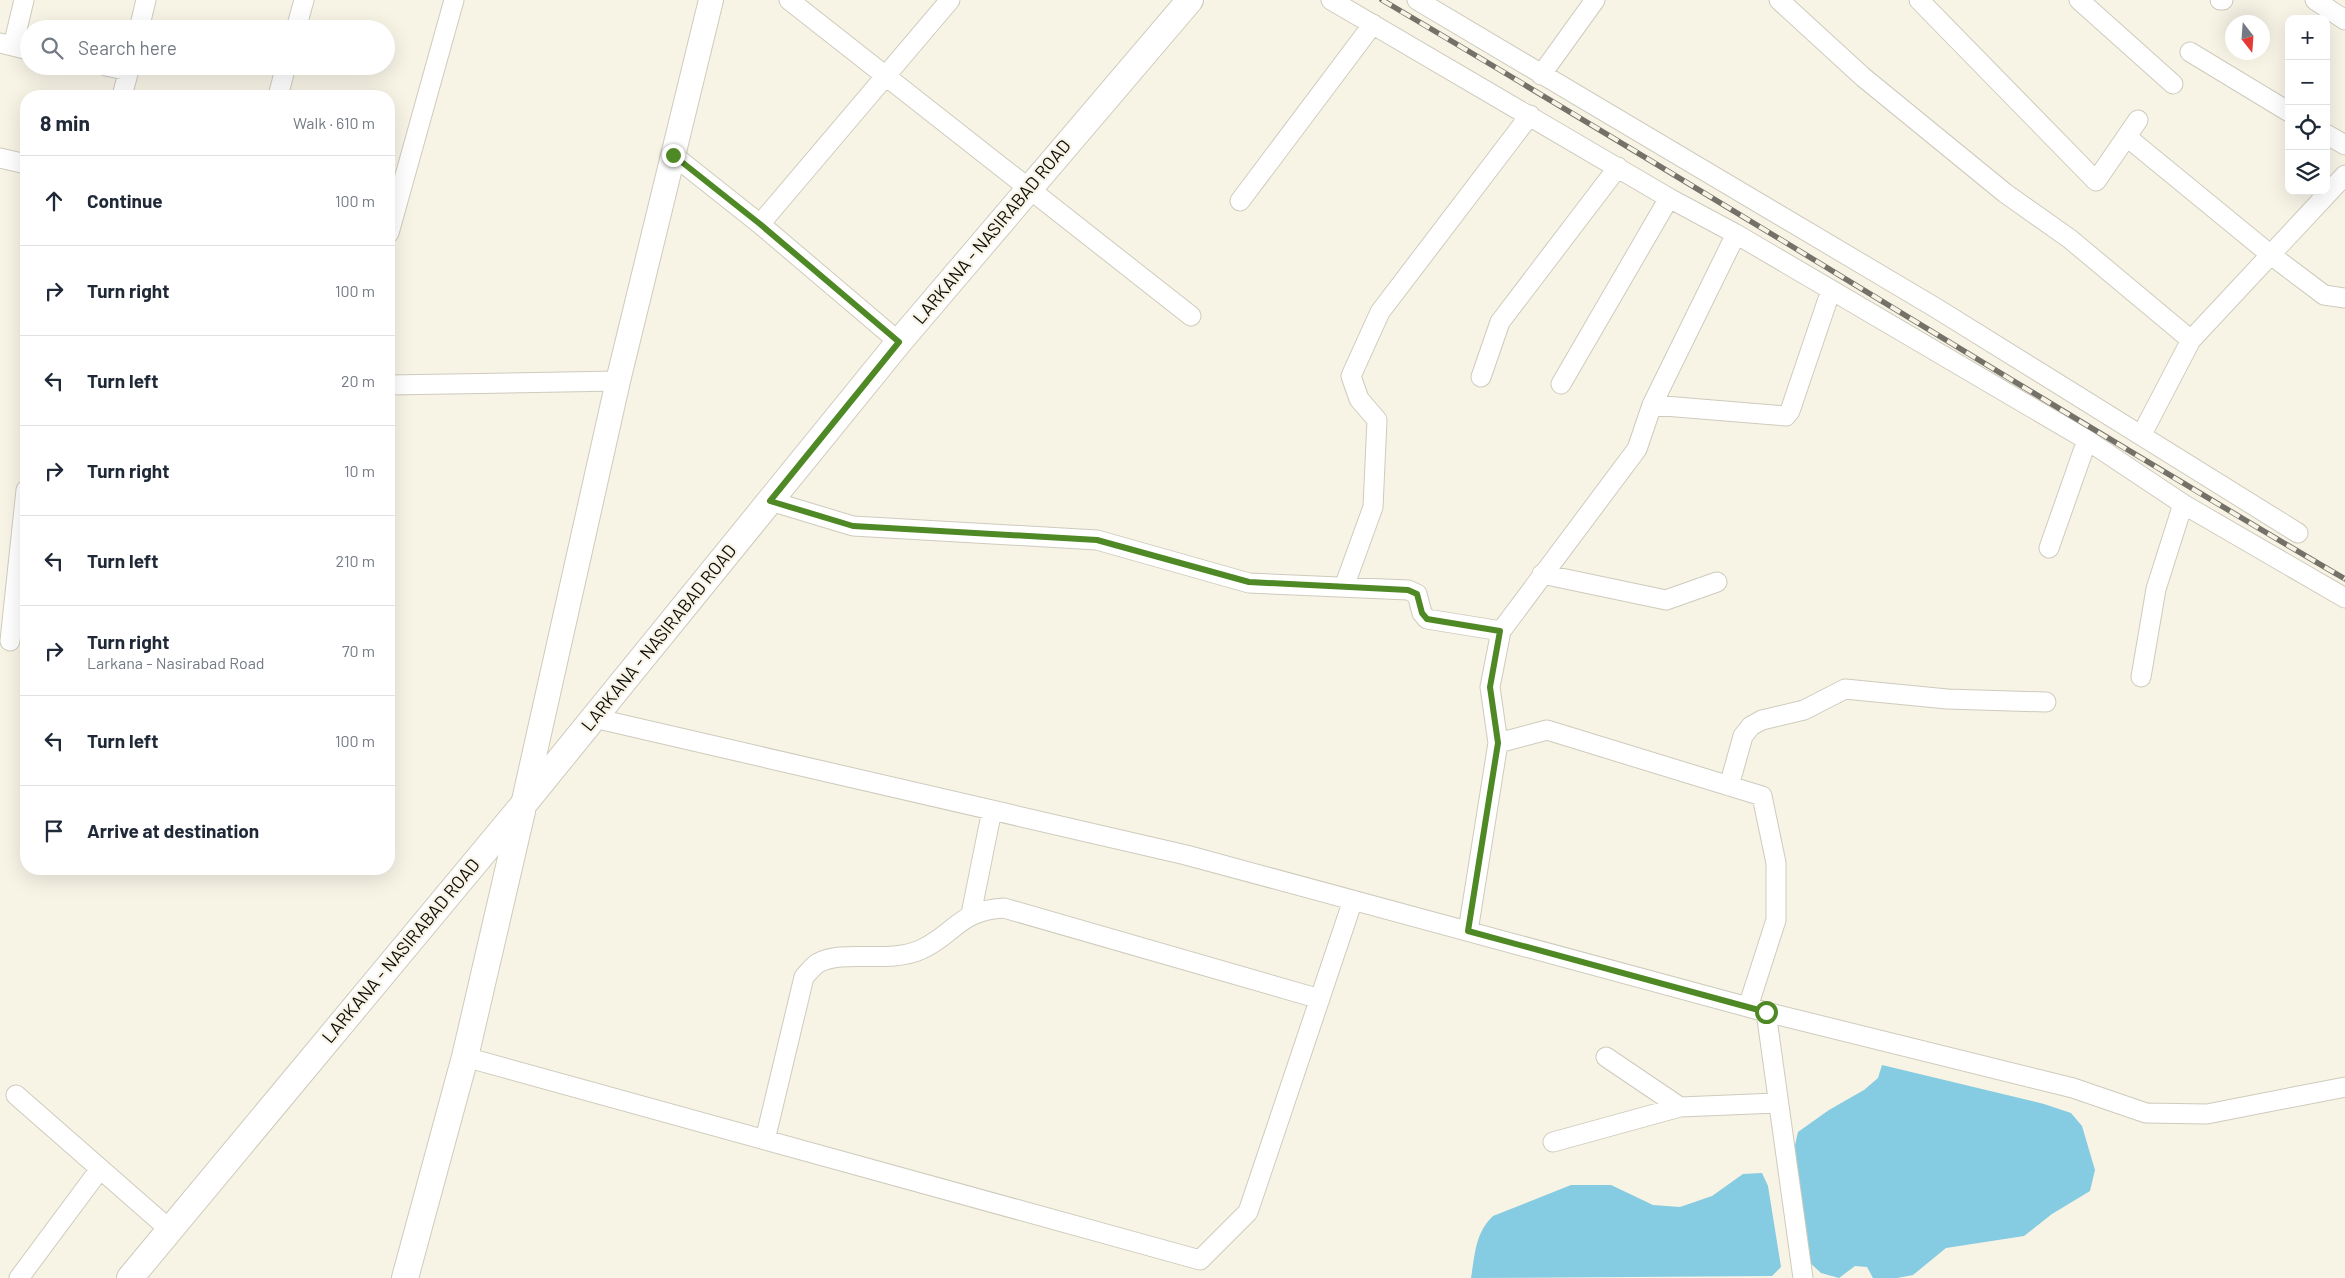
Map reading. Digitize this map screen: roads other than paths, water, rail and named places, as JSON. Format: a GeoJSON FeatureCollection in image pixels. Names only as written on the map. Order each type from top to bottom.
{"type":"FeatureCollection","features":[{"type":"Feature","properties":{"kind":"main road","name":"LARKANA - NASIRABAD ROAD"},"geometry":{"type":"LineString","coordinates":[[130,1278],[523,805],[899,342],[1190,0]]}},
{"type":"Feature","properties":{"kind":"main road"},"geometry":{"type":"LineString","coordinates":[[405,1278],[465,1057],[523,805]]}},
{"type":"Feature","properties":{"kind":"street"},"geometry":{"type":"LineString","coordinates":[[14,46],[24,0]]}},
{"type":"Feature","properties":{"kind":"street"},"geometry":{"type":"LineString","coordinates":[[141,20],[146,0]]}},
{"type":"Feature","properties":{"kind":"street"},"geometry":{"type":"LineString","coordinates":[[298,20],[304,0]]}},
{"type":"Feature","properties":{"kind":"street"},"geometry":{"type":"LineString","coordinates":[[396,180],[454,0]]}},
{"type":"Feature","properties":{"kind":"street"},"geometry":{"type":"LineString","coordinates":[[523,805],[618,381],[711,0]]}},
{"type":"Feature","properties":{"kind":"street"},"geometry":{"type":"LineString","coordinates":[[789,0],[1191,316]]}},
{"type":"Feature","properties":{"kind":"street"},"geometry":{"type":"LineString","coordinates":[[760,224],[950,0]]}},
{"type":"Feature","properties":{"kind":"street"},"geometry":{"type":"LineString","coordinates":[[1331,0],[1530,114],[1669,198],[1736,234],[2087,440],[2183,504],[2345,598]]}},
{"type":"Feature","properties":{"kind":"street"},"geometry":{"type":"LineString","coordinates":[[1418,0],[1541,75],[1928,303],[2298,532]]}},
{"type":"Feature","properties":{"kind":"street"},"geometry":{"type":"LineString","coordinates":[[1541,75],[1595,0]]}},
{"type":"Feature","properties":{"kind":"street"},"geometry":{"type":"LineString","coordinates":[[1779,0],[1863,77],[2005,193],[2070,239],[2192,340]]}},
{"type":"Feature","properties":{"kind":"street"},"geometry":{"type":"LineString","coordinates":[[1919,0],[2096,181],[2138,120]]}},
{"type":"Feature","properties":{"kind":"street"},"geometry":{"type":"LineString","coordinates":[[2079,0],[2173,84]]}},
{"type":"Feature","properties":{"kind":"street"},"geometry":{"type":"LineString","coordinates":[[2314,0],[2345,20]]}},
{"type":"Feature","properties":{"kind":"street"},"geometry":{"type":"LineString","coordinates":[[1240,201],[1373,24]]}},
{"type":"Feature","properties":{"kind":"street"},"geometry":{"type":"LineString","coordinates":[[2190,52],[2285,110]]}},
{"type":"Feature","properties":{"kind":"street"},"geometry":{"type":"LineString","coordinates":[[124,90],[128,75]]}},
{"type":"Feature","properties":{"kind":"street"},"geometry":{"type":"LineString","coordinates":[[280,90],[284,75]]}},
{"type":"Feature","properties":{"kind":"street"},"geometry":{"type":"LineString","coordinates":[[1344,587],[1373,507],[1377,420],[1359,399],[1351,376],[1380,312],[1530,114]]}},
{"type":"Feature","properties":{"kind":"street"},"geometry":{"type":"LineString","coordinates":[[2127,137],[2271,255],[2324,295],[2345,298]]}},
{"type":"Feature","properties":{"kind":"street"},"geometry":{"type":"LineString","coordinates":[[2330,137],[2345,146]]}},
{"type":"Feature","properties":{"kind":"street"},"geometry":{"type":"LineString","coordinates":[[673,155],[760,224],[899,342]]}},
{"type":"Feature","properties":{"kind":"street"},"geometry":{"type":"LineString","coordinates":[[0,158],[20,163]]}},
{"type":"Feature","properties":{"kind":"street"},"geometry":{"type":"LineString","coordinates":[[1481,377],[1500,322],[1618,167]]}},
{"type":"Feature","properties":{"kind":"street"},"geometry":{"type":"LineString","coordinates":[[2142,434],[2192,340],[2345,175]]}},
{"type":"Feature","properties":{"kind":"street"},"geometry":{"type":"LineString","coordinates":[[1560,384],[1669,198]]}},
{"type":"Feature","properties":{"kind":"street"},"geometry":{"type":"LineString","coordinates":[[1468,931],[1498,743],[1490,687],[1500,631],[1638,449],[1652,406],[1736,234]]}},
{"type":"Feature","properties":{"kind":"street"},"geometry":{"type":"LineString","coordinates":[[1652,406],[1786,416],[1831,290]]}},
{"type":"Feature","properties":{"kind":"street"},"geometry":{"type":"LineString","coordinates":[[395,385],[618,381]]}},
{"type":"Feature","properties":{"kind":"street"},"geometry":{"type":"LineString","coordinates":[[2049,548],[2087,440]]}},
{"type":"Feature","properties":{"kind":"street"},"geometry":{"type":"LineString","coordinates":[[770,501],[853,526],[1097,540],[1249,582],[1408,590],[1417,594],[1422,613],[1427,619],[1500,631]]}},
{"type":"Feature","properties":{"kind":"street"},"geometry":{"type":"LineString","coordinates":[[2141,677],[2156,589],[2183,504]]}},
{"type":"Feature","properties":{"kind":"street"},"geometry":{"type":"LineString","coordinates":[[10,641],[20,539]]}},
{"type":"Feature","properties":{"kind":"street"},"geometry":{"type":"LineString","coordinates":[[1542,574],[1666,600],[1717,582]]}},
{"type":"Feature","properties":{"kind":"street"},"geometry":{"type":"LineString","coordinates":[[1729,786],[1743,736],[1751,726],[1762,720],[1804,710],[1845,688],[1946,699],[2046,702]]}},
{"type":"Feature","properties":{"kind":"street"},"geometry":{"type":"LineString","coordinates":[[594,718],[1186,855],[1757,1010],[2073,1088],[2146,1113],[2207,1114],[2345,1087]]}},
{"type":"Feature","properties":{"kind":"street"},"geometry":{"type":"LineString","coordinates":[[1498,743],[1548,730],[1762,796],[1776,863],[1776,920],[1757,1010],[1777,1103],[1803,1278]]}},
{"type":"Feature","properties":{"kind":"street"},"geometry":{"type":"LineString","coordinates":[[971,914],[992,810]]}},
{"type":"Feature","properties":{"kind":"street"},"geometry":{"type":"LineString","coordinates":[[465,1057],[1200,1260],[1248,1212],[1353,900]]}},
{"type":"Feature","properties":{"kind":"street"},"geometry":{"type":"LineString","coordinates":[[765,1140],[804,977],[817,964],[836,958],[886,958],[920,950],[971,914],[987,908],[1004,908],[1320,999]]}},
{"type":"Feature","properties":{"kind":"street"},"geometry":{"type":"LineString","coordinates":[[1606,1057],[1680,1107]]}},
{"type":"Feature","properties":{"kind":"street"},"geometry":{"type":"LineString","coordinates":[[16,1094],[169,1229]]}},
{"type":"Feature","properties":{"kind":"street"},"geometry":{"type":"LineString","coordinates":[[1554,1142],[1680,1107],[1777,1103]]}},
{"type":"Feature","properties":{"kind":"street"},"geometry":{"type":"LineString","coordinates":[[19,1278],[100,1169]]}},
{"type":"Feature","properties":{"kind":"water"},"geometry":{"type":"Polygon","coordinates":[[[1882,1065],[2044,1104],[2071,1113],[2082,1126],[2095,1170],[2090,1191],[2052,1214],[2024,1236],[1946,1248],[1913,1275],[1897,1278],[1873,1278],[1867,1267],[1855,1266],[1839,1278],[1821,1273],[1808,1261],[1792,1158],[1798,1132],[1829,1110],[1864,1090],[1878,1078],[1882,1065]]]}},
{"type":"Feature","properties":{"kind":"water"},"geometry":{"type":"Polygon","coordinates":[[[1762,1173],[1768,1186],[1781,1267],[1772,1276],[1471,1278],[1479,1237],[1493,1216],[1571,1185],[1611,1185],[1653,1205],[1680,1207],[1712,1196],[1743,1174],[1762,1173]]]}},
{"type":"Feature","properties":{"kind":"railway"},"geometry":{"type":"LineString","coordinates":[[1382,0],[2104,436],[2345,579]]}}]}
